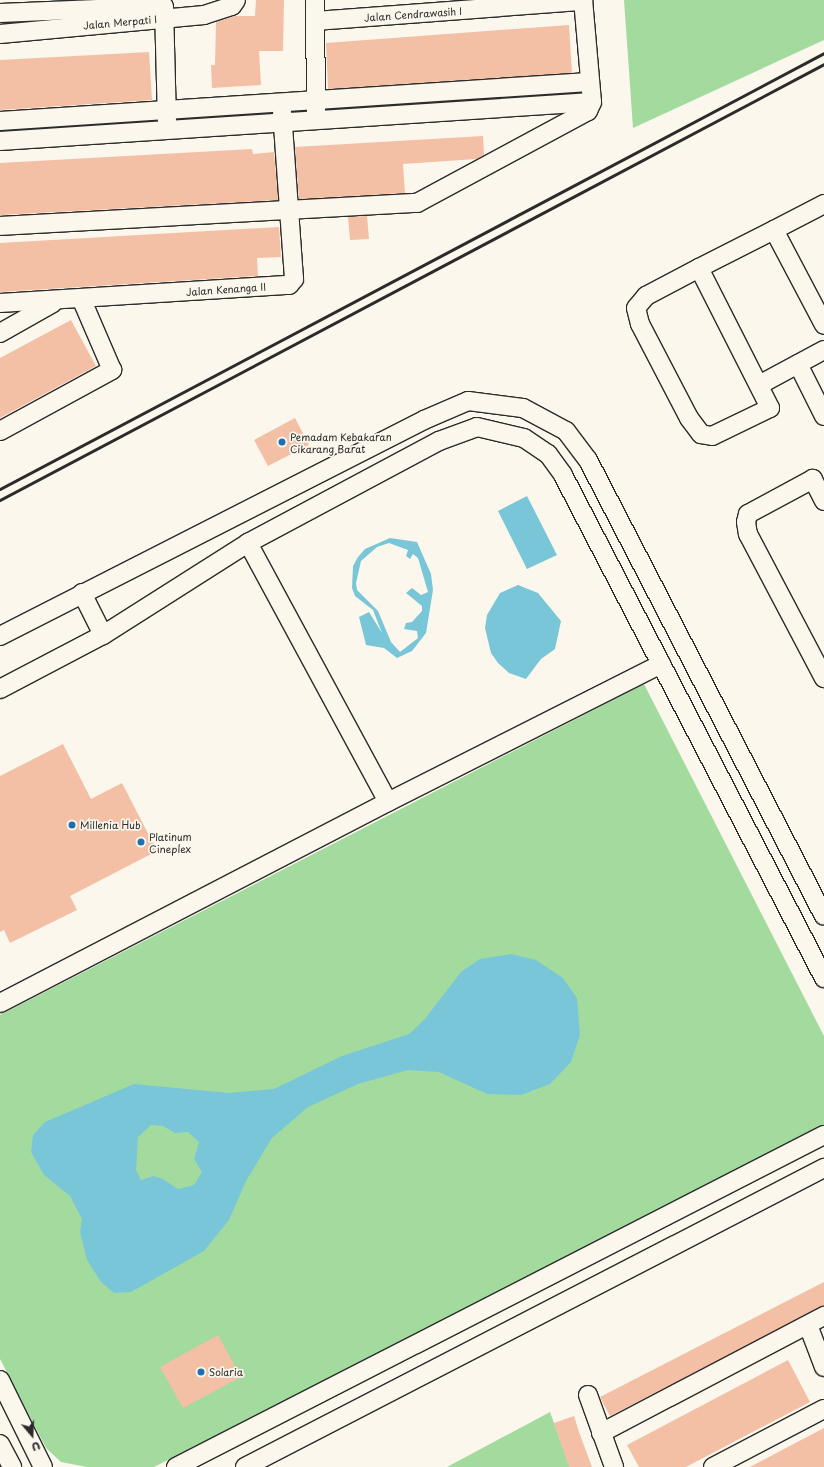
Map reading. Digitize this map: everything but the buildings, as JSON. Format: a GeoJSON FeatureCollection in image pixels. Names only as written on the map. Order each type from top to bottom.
{"type":"FeatureCollection","features":[{"type":"Feature","properties":{"kind":"street","name":"Jalan Merpati I"},"geometry":{"type":"LineString","coordinates":[[0,34],[164,8],[217,12],[232,6],[236,0]]}},
{"type":"Feature","properties":{"kind":"street"},"geometry":{"type":"LineString","coordinates":[[315,0],[316,121]]}},
{"type":"Feature","properties":{"kind":"street"},"geometry":{"type":"LineString","coordinates":[[0,226],[417,203],[584,114],[592,102],[589,82],[583,1]]}},
{"type":"Feature","properties":{"kind":"street","name":"Jalan Cendrawasih I"},"geometry":{"type":"LineString","coordinates":[[315,21],[583,1]]}},
{"type":"Feature","properties":{"kind":"street"},"geometry":{"type":"LineString","coordinates":[[0,13],[164,8],[168,131]]}},
{"type":"Feature","properties":{"kind":"street"},"geometry":{"type":"LineString","coordinates":[[0,120],[589,82]]}},
{"type":"Feature","properties":{"kind":"street"},"geometry":{"type":"LineString","coordinates":[[0,141],[282,124],[592,102]]}},
{"type":"Feature","properties":{"kind":"street","name":"Jalan Kenanga II"},"geometry":{"type":"LineString","coordinates":[[0,303],[56,301],[81,298],[289,285],[294,278],[282,124],[282,103]]}},
{"type":"Feature","properties":{"kind":"street"},"geometry":{"type":"LineString","coordinates":[[699,268],[770,408],[722,433],[701,434],[689,418],[640,324],[636,308],[639,301],[699,268],[824,204]]}},
{"type":"Feature","properties":{"kind":"street"},"geometry":{"type":"LineString","coordinates":[[774,230],[824,325]]}},
{"type":"Feature","properties":{"kind":"street"},"geometry":{"type":"LineString","coordinates":[[0,431],[112,370],[81,298]]}},
{"type":"Feature","properties":{"kind":"street"},"geometry":{"type":"LineString","coordinates":[[0,333],[56,301]]}},
{"type":"Feature","properties":{"kind":"street"},"geometry":{"type":"LineString","coordinates":[[759,385],[824,350]]}},
{"type":"Feature","properties":{"kind":"street"},"geometry":{"type":"LineString","coordinates":[[798,364],[824,415]]}},
{"type":"Feature","properties":{"kind":"street"},"geometry":{"type":"LineString","coordinates":[[0,636],[424,420],[468,401],[522,408],[566,431],[585,455],[824,916]]}},
{"type":"Feature","properties":{"kind":"street"},"geometry":{"type":"LineString","coordinates":[[0,689],[103,635],[248,543],[439,441],[477,427],[512,434],[537,444],[563,475],[824,978]]}},
{"type":"Feature","properties":{"kind":"street"},"geometry":{"type":"LineString","coordinates":[[824,501],[813,479],[748,514],[746,522],[748,534],[824,678]]}},
{"type":"Feature","properties":{"kind":"street"},"geometry":{"type":"LineString","coordinates":[[248,543],[388,802]]}},
{"type":"Feature","properties":{"kind":"street"},"geometry":{"type":"LineString","coordinates":[[82,593],[103,635]]}},
{"type":"Feature","properties":{"kind":"street"},"geometry":{"type":"LineString","coordinates":[[0,1003],[388,802],[661,664]]}},
{"type":"Feature","properties":{"kind":"street"},"geometry":{"type":"LineString","coordinates":[[176,1467],[824,1135]]}},
{"type":"Feature","properties":{"kind":"street"},"geometry":{"type":"LineString","coordinates":[[245,1467],[824,1168]]}},
{"type":"Feature","properties":{"kind":"street"},"geometry":{"type":"LineString","coordinates":[[601,1433],[824,1316]]}},
{"type":"Feature","properties":{"kind":"street"},"geometry":{"type":"LineString","coordinates":[[808,1324],[824,1368]]}},
{"type":"Feature","properties":{"kind":"street"},"geometry":{"type":"LineString","coordinates":[[0,1380],[43,1467]]}},
{"type":"Feature","properties":{"kind":"street"},"geometry":{"type":"LineString","coordinates":[[588,1395],[614,1467]]}},
{"type":"Feature","properties":{"kind":"street"},"geometry":{"type":"LineString","coordinates":[[713,1467],[824,1409]]}},
{"type":"Feature","properties":{"kind":"street"},"geometry":{"type":"LineString","coordinates":[[0,1444],[12,1467]]}},
{"type":"Feature","properties":{"kind":"green space"},"geometry":{"type":"Polygon","coordinates":[[[624,0],[824,0],[824,40],[633,128],[624,0]]]}},
{"type":"Feature","properties":{"kind":"green space"},"geometry":{"type":"Polygon","coordinates":[[[644,684],[824,1036],[824,1125],[154,1467],[87,1467],[61,1462],[46,1448],[0,1359],[0,1015],[644,684]]]}},
{"type":"Feature","properties":{"kind":"green space"},"geometry":{"type":"Polygon","coordinates":[[[550,1412],[570,1467],[447,1467],[550,1412]]]}},
{"type":"Feature","properties":{"kind":"water"},"geometry":{"type":"Polygon","coordinates":[[[527,496],[557,555],[527,569],[498,511],[527,496]]]}},
{"type":"Feature","properties":{"kind":"water"},"geometry":{"type":"Polygon","coordinates":[[[390,538],[417,542],[431,574],[433,590],[426,633],[412,651],[397,658],[384,648],[366,645],[359,617],[369,612],[382,633],[373,610],[355,596],[352,588],[353,566],[365,549],[390,538]],[[389,543],[377,547],[361,561],[356,583],[357,590],[378,611],[391,642],[400,652],[418,638],[417,631],[404,629],[406,623],[412,622],[422,611],[422,606],[406,593],[412,588],[421,595],[428,592],[418,558],[413,554],[410,559],[406,556],[408,550],[389,543]]]}},
{"type":"Feature","properties":{"kind":"water"},"geometry":{"type":"Polygon","coordinates":[[[518,585],[538,593],[561,621],[555,649],[541,659],[526,679],[509,673],[498,663],[491,653],[485,628],[487,615],[500,593],[518,585]]]}},
{"type":"Feature","properties":{"kind":"water"},"geometry":{"type":"Polygon","coordinates":[[[511,954],[536,960],[563,978],[577,998],[580,1035],[571,1062],[550,1084],[521,1095],[487,1094],[439,1072],[408,1070],[358,1084],[308,1107],[272,1138],[246,1181],[229,1220],[204,1251],[131,1292],[114,1293],[101,1282],[87,1260],[80,1232],[82,1219],[70,1196],[44,1175],[31,1152],[33,1135],[45,1122],[134,1084],[229,1093],[274,1089],[342,1056],[409,1034],[424,1020],[461,972],[480,959],[511,954]],[[151,1125],[138,1137],[136,1170],[141,1180],[153,1176],[163,1179],[178,1189],[194,1185],[202,1172],[194,1159],[199,1142],[188,1132],[175,1133],[163,1126],[151,1125]]]}},
{"type":"Feature","properties":{"kind":"railway"},"geometry":{"type":"LineString","coordinates":[[0,489],[824,53]]}},
{"type":"Feature","properties":{"kind":"railway"},"geometry":{"type":"LineString","coordinates":[[0,500],[824,64]]}},
{"type":"Feature","properties":{"kind":"place","name":"Pemadam Kebakaran Cikarang Barat"},"geometry":{"type":"Point","coordinates":[282,442]}},
{"type":"Feature","properties":{"kind":"place","name":"Millenia Hub"},"geometry":{"type":"Point","coordinates":[72,825]}},
{"type":"Feature","properties":{"kind":"place","name":"Platinum Cineplex"},"geometry":{"type":"Point","coordinates":[141,842]}},
{"type":"Feature","properties":{"kind":"place","name":"Solaria"},"geometry":{"type":"Point","coordinates":[201,1372]}}]}
